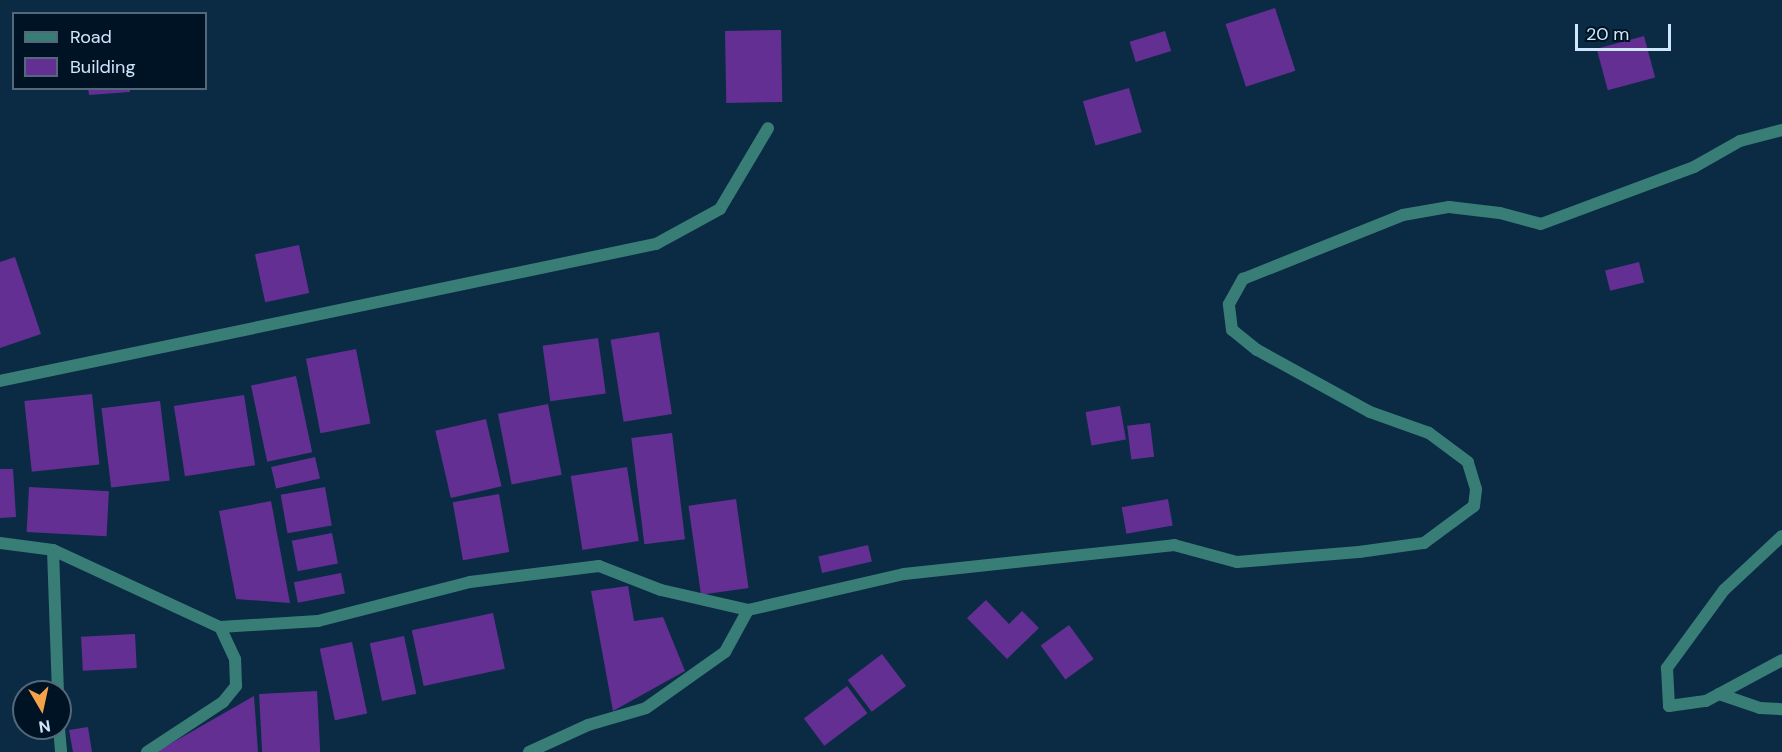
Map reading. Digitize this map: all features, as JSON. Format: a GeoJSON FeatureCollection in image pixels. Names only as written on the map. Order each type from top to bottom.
{"type":"FeatureCollection","features":[{"type":"Feature","properties":{"kind":"street"},"geometry":{"type":"LineString","coordinates":[[0,381],[656,244],[720,209],[768,128]]}},
{"type":"Feature","properties":{"kind":"street"},"geometry":{"type":"LineString","coordinates":[[0,543],[53,550],[220,627],[318,621],[470,582],[599,566],[661,590],[748,610],[904,574],[1174,545],[1237,561],[1359,552],[1424,543],[1474,506],[1476,489],[1468,462],[1429,432],[1370,412],[1257,350],[1232,330],[1229,304],[1243,279],[1403,215],[1449,207],[1500,213],[1541,224],[1694,167],[1740,141],[1782,130]]}},
{"type":"Feature","properties":{"kind":"street"},"geometry":{"type":"LineString","coordinates":[[1782,536],[1724,590],[1667,668],[1669,706],[1706,701],[1782,660]]}},
{"type":"Feature","properties":{"kind":"street"},"geometry":{"type":"LineString","coordinates":[[53,550],[58,680]]}},
{"type":"Feature","properties":{"kind":"street"},"geometry":{"type":"LineString","coordinates":[[529,752],[588,725],[646,708],[725,652],[748,610]]}},
{"type":"Feature","properties":{"kind":"street"},"geometry":{"type":"LineString","coordinates":[[147,752],[223,702],[236,686],[235,658],[220,627]]}},
{"type":"Feature","properties":{"kind":"street"},"geometry":{"type":"LineString","coordinates":[[1719,694],[1760,708],[1782,709]]}},
{"type":"Feature","properties":{"kind":"building"},"geometry":{"type":"Polygon","coordinates":[[[1275,8],[1295,71],[1246,87],[1226,24],[1275,8]]]}},
{"type":"Feature","properties":{"kind":"building"},"geometry":{"type":"Polygon","coordinates":[[[781,30],[782,102],[726,103],[725,31],[781,30]]]}},
{"type":"Feature","properties":{"kind":"building"},"geometry":{"type":"Polygon","coordinates":[[[1165,31],[1171,51],[1136,62],[1130,42],[1165,31]]]}},
{"type":"Feature","properties":{"kind":"building"},"geometry":{"type":"Polygon","coordinates":[[[1644,36],[1655,78],[1608,90],[1597,49],[1644,36]]]}},
{"type":"Feature","properties":{"kind":"building"},"geometry":{"type":"Polygon","coordinates":[[[1129,88],[1142,132],[1096,145],[1083,101],[1129,88]]]}},
{"type":"Feature","properties":{"kind":"building"},"geometry":{"type":"Polygon","coordinates":[[[88,90],[130,90],[130,92],[89,95],[88,90]]]}},
{"type":"Feature","properties":{"kind":"building"},"geometry":{"type":"Polygon","coordinates":[[[299,245],[309,293],[265,302],[255,254],[299,245]]]}},
{"type":"Feature","properties":{"kind":"building"},"geometry":{"type":"Polygon","coordinates":[[[15,257],[41,334],[0,348],[0,262],[15,257]]]}},
{"type":"Feature","properties":{"kind":"building"},"geometry":{"type":"Polygon","coordinates":[[[1639,262],[1644,282],[1610,291],[1605,270],[1639,262]]]}},
{"type":"Feature","properties":{"kind":"building"},"geometry":{"type":"Polygon","coordinates":[[[659,332],[672,414],[624,422],[611,340],[659,332]]]}},
{"type":"Feature","properties":{"kind":"building"},"geometry":{"type":"Polygon","coordinates":[[[598,338],[606,393],[550,401],[543,346],[598,338]]]}},
{"type":"Feature","properties":{"kind":"building"},"geometry":{"type":"Polygon","coordinates":[[[356,349],[371,424],[320,433],[306,359],[356,349]]]}},
{"type":"Feature","properties":{"kind":"building"},"geometry":{"type":"Polygon","coordinates":[[[296,376],[312,452],[267,462],[251,386],[296,376]]]}},
{"type":"Feature","properties":{"kind":"building"},"geometry":{"type":"Polygon","coordinates":[[[92,394],[99,465],[32,472],[24,401],[92,394]]]}},
{"type":"Feature","properties":{"kind":"building"},"geometry":{"type":"Polygon","coordinates":[[[244,395],[255,465],[185,476],[174,406],[244,395]]]}},
{"type":"Feature","properties":{"kind":"building"},"geometry":{"type":"Polygon","coordinates":[[[160,401],[170,480],[111,488],[101,408],[160,401]]]}},
{"type":"Feature","properties":{"kind":"building"},"geometry":{"type":"Polygon","coordinates":[[[548,404],[562,475],[512,484],[498,414],[548,404]]]}},
{"type":"Feature","properties":{"kind":"building"},"geometry":{"type":"Polygon","coordinates":[[[1120,406],[1126,439],[1091,446],[1086,412],[1120,406]]]}},
{"type":"Feature","properties":{"kind":"building"},"geometry":{"type":"Polygon","coordinates":[[[486,419],[502,486],[451,498],[435,431],[486,419]]]}},
{"type":"Feature","properties":{"kind":"building"},"geometry":{"type":"Polygon","coordinates":[[[1150,423],[1154,457],[1131,460],[1127,426],[1150,423]]]}},
{"type":"Feature","properties":{"kind":"building"},"geometry":{"type":"Polygon","coordinates":[[[672,433],[685,539],[644,544],[631,438],[672,433]]]}},
{"type":"Feature","properties":{"kind":"building"},"geometry":{"type":"Polygon","coordinates":[[[315,457],[320,478],[276,489],[271,467],[315,457]]]}},
{"type":"Feature","properties":{"kind":"building"},"geometry":{"type":"Polygon","coordinates":[[[627,467],[639,541],[582,550],[571,476],[627,467]]]}},
{"type":"Feature","properties":{"kind":"building"},"geometry":{"type":"Polygon","coordinates":[[[0,469],[13,469],[16,517],[0,518],[0,469]]]}},
{"type":"Feature","properties":{"kind":"building"},"geometry":{"type":"Polygon","coordinates":[[[29,487],[109,491],[107,536],[27,532],[29,487]]]}},
{"type":"Feature","properties":{"kind":"building"},"geometry":{"type":"Polygon","coordinates":[[[325,487],[332,525],[287,533],[281,495],[325,487]]]}},
{"type":"Feature","properties":{"kind":"building"},"geometry":{"type":"Polygon","coordinates":[[[499,494],[509,552],[463,560],[453,502],[499,494]]]}},
{"type":"Feature","properties":{"kind":"building"},"geometry":{"type":"Polygon","coordinates":[[[736,499],[749,588],[701,595],[688,506],[736,499]]]}},
{"type":"Feature","properties":{"kind":"building"},"geometry":{"type":"Polygon","coordinates":[[[1168,499],[1173,526],[1126,534],[1122,507],[1168,499]]]}},
{"type":"Feature","properties":{"kind":"building"},"geometry":{"type":"Polygon","coordinates":[[[271,501],[290,603],[236,599],[219,511],[271,501]]]}},
{"type":"Feature","properties":{"kind":"building"},"geometry":{"type":"Polygon","coordinates":[[[332,533],[338,563],[298,571],[292,541],[332,533]]]}},
{"type":"Feature","properties":{"kind":"building"},"geometry":{"type":"Polygon","coordinates":[[[868,545],[872,562],[822,573],[818,556],[868,545]]]}},
{"type":"Feature","properties":{"kind":"building"},"geometry":{"type":"Polygon","coordinates":[[[341,573],[345,594],[298,603],[294,582],[341,573]]]}},
{"type":"Feature","properties":{"kind":"building"},"geometry":{"type":"Polygon","coordinates":[[[628,586],[634,621],[663,617],[685,671],[613,711],[591,591],[628,586]]]}},
{"type":"Feature","properties":{"kind":"building"},"geometry":{"type":"Polygon","coordinates":[[[986,600],[1009,624],[1022,611],[1039,628],[1007,659],[967,618],[986,600]]]}},
{"type":"Feature","properties":{"kind":"building"},"geometry":{"type":"Polygon","coordinates":[[[493,613],[505,669],[424,686],[412,630],[493,613]]]}},
{"type":"Feature","properties":{"kind":"building"},"geometry":{"type":"Polygon","coordinates":[[[1069,625],[1094,659],[1065,680],[1041,646],[1069,625]]]}},
{"type":"Feature","properties":{"kind":"building"},"geometry":{"type":"Polygon","coordinates":[[[135,634],[137,668],[83,671],[81,637],[135,634]]]}},
{"type":"Feature","properties":{"kind":"building"},"geometry":{"type":"Polygon","coordinates":[[[404,636],[416,694],[382,701],[370,643],[404,636]]]}},
{"type":"Feature","properties":{"kind":"building"},"geometry":{"type":"Polygon","coordinates":[[[352,642],[367,713],[335,720],[320,649],[352,642]]]}},
{"type":"Feature","properties":{"kind":"building"},"geometry":{"type":"Polygon","coordinates":[[[882,654],[906,686],[872,712],[848,680],[882,654]]]}},
{"type":"Feature","properties":{"kind":"building"},"geometry":{"type":"Polygon","coordinates":[[[847,686],[867,713],[824,746],[804,718],[847,686]]]}},
{"type":"Feature","properties":{"kind":"building"},"geometry":{"type":"Polygon","coordinates":[[[317,691],[320,752],[262,752],[259,694],[317,691]]]}},
{"type":"Feature","properties":{"kind":"building"},"geometry":{"type":"Polygon","coordinates":[[[254,696],[258,752],[156,752],[254,696]]]}},
{"type":"Feature","properties":{"kind":"building"},"geometry":{"type":"Polygon","coordinates":[[[88,727],[92,752],[73,752],[72,730],[88,727]]]}}]}
